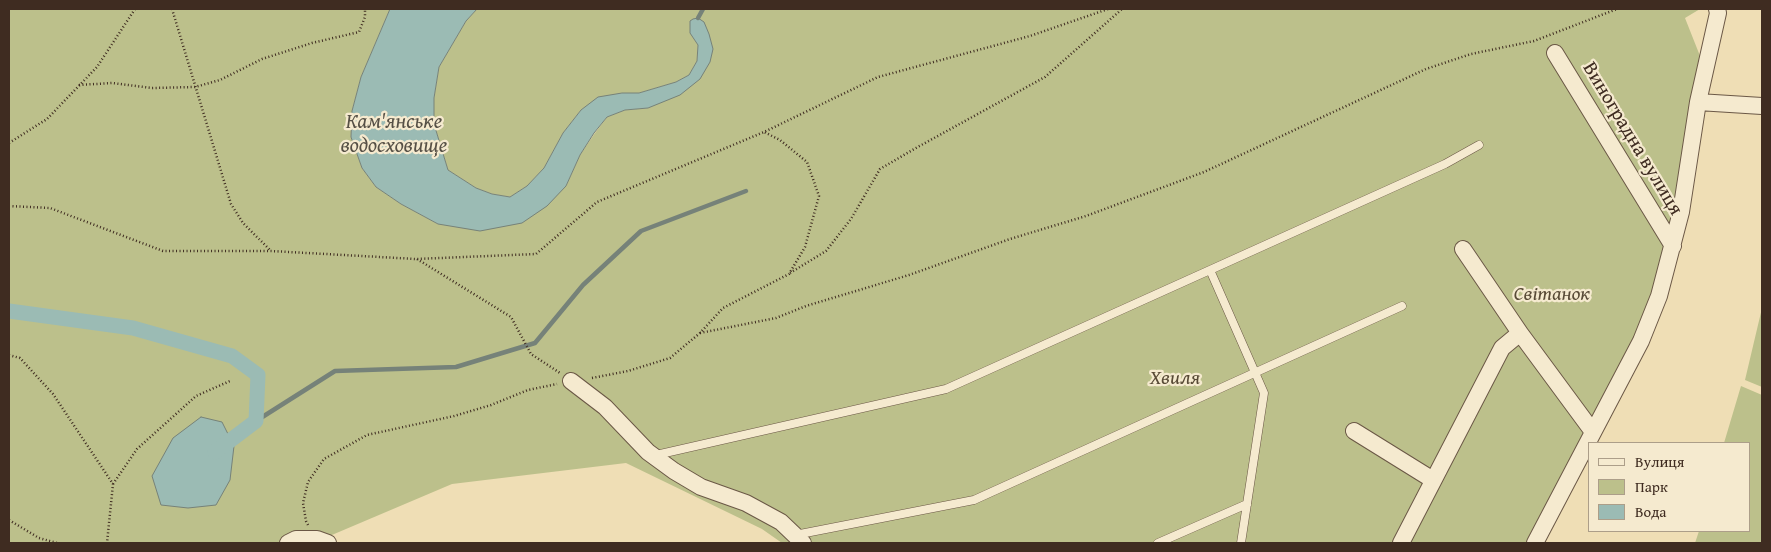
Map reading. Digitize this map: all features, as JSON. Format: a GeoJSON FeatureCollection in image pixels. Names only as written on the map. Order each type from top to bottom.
{"type":"FeatureCollection","features":[{"type":"Feature","properties":{"kind":"street"},"geometry":{"type":"LineString","coordinates":[[1535,543],[1641,341],[1659,296],[1680,212],[1698,102],[1718,13],[1717,9]]}},
{"type":"Feature","properties":{"kind":"street","name":"Виноградна вулиця"},"geometry":{"type":"LineString","coordinates":[[1555,54],[1673,246]]}},
{"type":"Feature","properties":{"kind":"street"},"geometry":{"type":"LineString","coordinates":[[1698,102],[1762,106]]}},
{"type":"Feature","properties":{"kind":"street"},"geometry":{"type":"LineString","coordinates":[[1463,249],[1520,334],[1593,432]]}},
{"type":"Feature","properties":{"kind":"street"},"geometry":{"type":"LineString","coordinates":[[1401,543],[1502,348],[1520,334]]}},
{"type":"Feature","properties":{"kind":"street"},"geometry":{"type":"LineString","coordinates":[[571,381],[605,407],[653,456],[701,487],[746,503],[781,522],[799,539]]}},
{"type":"Feature","properties":{"kind":"street"},"geometry":{"type":"LineString","coordinates":[[1354,431],[1433,480]]}},
{"type":"Feature","properties":{"kind":"street"},"geometry":{"type":"LineString","coordinates":[[288,543],[296,540],[322,541]]}},
{"type":"Feature","properties":{"kind":"lane"},"geometry":{"type":"LineString","coordinates":[[653,456],[946,389],[1446,164],[1479,145]]}},
{"type":"Feature","properties":{"kind":"lane"},"geometry":{"type":"LineString","coordinates":[[1210,270],[1264,393],[1241,543]]}},
{"type":"Feature","properties":{"kind":"lane"},"geometry":{"type":"LineString","coordinates":[[799,539],[974,500],[1402,306]]}},
{"type":"Feature","properties":{"kind":"lane"},"geometry":{"type":"LineString","coordinates":[[1158,543],[1247,504]]}},
{"type":"Feature","properties":{"kind":"path"},"geometry":{"type":"LineString","coordinates":[[9,143],[48,119],[97,66],[135,9]]}},
{"type":"Feature","properties":{"kind":"path"},"geometry":{"type":"LineString","coordinates":[[172,9],[231,204],[243,223],[270,252]]}},
{"type":"Feature","properties":{"kind":"path"},"geometry":{"type":"LineString","coordinates":[[79,85],[112,83],[152,88],[195,87],[220,80],[262,59],[312,42],[358,32],[366,17],[365,9]]}},
{"type":"Feature","properties":{"kind":"path"},"geometry":{"type":"LineString","coordinates":[[9,206],[50,208],[163,251],[270,252],[416,259],[536,254],[597,202],[764,132],[878,78],[1030,36],[1108,9]]}},
{"type":"Feature","properties":{"kind":"path"},"geometry":{"type":"LineString","coordinates":[[322,541],[306,521],[303,503],[308,482],[324,459],[367,434],[454,416],[491,406],[528,390],[628,371],[670,358],[700,333],[723,308],[789,274],[826,251],[851,219],[880,169],[1046,77],[1122,9]]}},
{"type":"Feature","properties":{"kind":"path"},"geometry":{"type":"LineString","coordinates":[[700,333],[776,318],[806,306],[909,275],[1010,239],[1086,216],[1204,172],[1426,69],[1471,54],[1534,41],[1617,9]]}},
{"type":"Feature","properties":{"kind":"path"},"geometry":{"type":"LineString","coordinates":[[764,132],[780,140],[807,162],[819,196],[805,247],[789,274]]}},
{"type":"Feature","properties":{"kind":"path"},"geometry":{"type":"LineString","coordinates":[[416,259],[511,317],[531,354],[571,381]]}},
{"type":"Feature","properties":{"kind":"path"},"geometry":{"type":"LineString","coordinates":[[9,354],[20,358],[53,394],[113,484]]}},
{"type":"Feature","properties":{"kind":"path"},"geometry":{"type":"LineString","coordinates":[[107,543],[113,484],[137,449],[196,396],[230,381]]}},
{"type":"Feature","properties":{"kind":"path"},"geometry":{"type":"LineString","coordinates":[[9,520],[39,538],[57,543]]}},
{"type":"Feature","properties":{"kind":"green space"},"geometry":{"type":"Polygon","coordinates":[[[9,9],[390,9],[361,77],[352,111],[351,137],[362,168],[376,187],[401,204],[438,224],[566,186],[580,155],[607,117],[625,110],[648,108],[710,62],[690,33],[698,45],[697,61],[689,75],[676,82],[639,93],[622,93],[581,110],[563,133],[544,168],[527,186],[510,197],[492,194],[476,188],[448,170],[434,124],[434,98],[439,67],[466,21],[477,9],[1700,9],[1685,18],[1702,61],[1677,249],[1539,543],[782,543],[762,529],[626,463],[452,484],[313,543],[9,543],[9,9]]]}},
{"type":"Feature","properties":{"kind":"green space"},"geometry":{"type":"Polygon","coordinates":[[[1762,308],[1762,387],[1745,380],[1762,308]]]}},
{"type":"Feature","properties":{"kind":"green space"},"geometry":{"type":"Polygon","coordinates":[[[1741,386],[1762,395],[1762,543],[1695,543],[1699,532],[1751,532],[1751,442],[1724,442],[1741,386]]]}},
{"type":"Feature","properties":{"kind":"water","name":"Кам'янське водосховище"},"geometry":{"type":"Polygon","coordinates":[[[390,9],[477,9],[466,21],[439,67],[434,98],[434,124],[448,170],[476,188],[492,194],[510,197],[527,186],[544,168],[563,133],[581,110],[598,97],[622,93],[639,93],[676,82],[689,75],[697,61],[698,45],[690,33],[690,21],[698,18],[704,22],[713,49],[710,62],[700,79],[680,95],[648,108],[625,110],[607,117],[580,155],[566,186],[547,206],[522,223],[480,231],[438,224],[401,204],[376,187],[362,168],[351,137],[352,111],[361,77],[390,9]]]}},
{"type":"Feature","properties":{"kind":"water"},"geometry":{"type":"Polygon","coordinates":[[[201,417],[222,422],[234,446],[230,480],[216,505],[188,508],[161,505],[152,476],[173,438],[201,417]]]}},
{"type":"Feature","properties":{"kind":"waterway"},"geometry":{"type":"LineString","coordinates":[[698,18],[703,9]]}},
{"type":"Feature","properties":{"kind":"waterway"},"geometry":{"type":"LineString","coordinates":[[256,421],[335,371],[456,367],[535,343],[583,285],[641,231],[746,191]]}},
{"type":"Feature","properties":{"kind":"waterway"},"geometry":{"type":"LineString","coordinates":[[9,311],[133,328],[232,356],[258,375],[256,421],[215,452]]}},
{"type":"Feature","properties":{"kind":"park label","name":"Світанок"},"geometry":{"type":"Point","coordinates":[1552,295]}},
{"type":"Feature","properties":{"kind":"park label","name":"Хвиля"},"geometry":{"type":"Point","coordinates":[1175,379]}}]}
